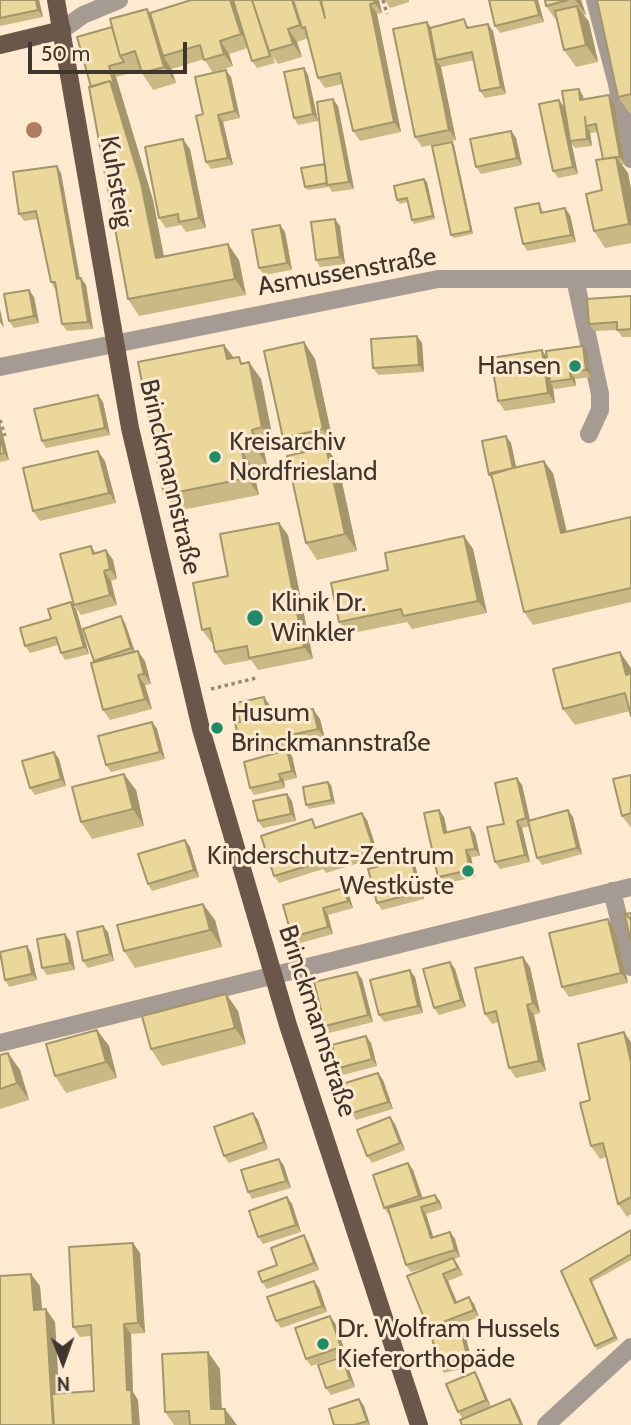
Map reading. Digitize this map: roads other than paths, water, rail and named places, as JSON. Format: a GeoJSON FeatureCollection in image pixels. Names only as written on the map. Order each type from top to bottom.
{"type":"FeatureCollection","features":[{"type":"Feature","properties":{"kind":"main road","name":"Kuhsteig"},"geometry":{"type":"LineString","coordinates":[[56,0],[118,342]]}},
{"type":"Feature","properties":{"kind":"main road"},"geometry":{"type":"LineString","coordinates":[[0,45],[62,30]]}},
{"type":"Feature","properties":{"kind":"main road","name":"Brinckmannstraße"},"geometry":{"type":"LineString","coordinates":[[118,342],[118,366],[130,428],[192,694],[276,976],[288,1025],[419,1425]]}},
{"type":"Feature","properties":{"kind":"street"},"geometry":{"type":"LineString","coordinates":[[62,30],[83,15],[119,0]]}},
{"type":"Feature","properties":{"kind":"street"},"geometry":{"type":"LineString","coordinates":[[595,0],[617,84],[631,159]]}},
{"type":"Feature","properties":{"kind":"street","name":"Asmussenstraße"},"geometry":{"type":"LineString","coordinates":[[0,367],[438,279],[631,279]]}},
{"type":"Feature","properties":{"kind":"street"},"geometry":{"type":"LineString","coordinates":[[575,279],[600,394],[600,411],[589,434]]}},
{"type":"Feature","properties":{"kind":"street"},"geometry":{"type":"LineString","coordinates":[[0,1043],[631,887]]}},
{"type":"Feature","properties":{"kind":"street"},"geometry":{"type":"LineString","coordinates":[[612,891],[631,967]]}},
{"type":"Feature","properties":{"kind":"street"},"geometry":{"type":"LineString","coordinates":[[546,1425],[631,1347]]}},
{"type":"Feature","properties":{"kind":"place","name":"Hansen"},"geometry":{"type":"Point","coordinates":[575,366]}},
{"type":"Feature","properties":{"kind":"place","name":"Kreisarchiv Nordfriesland"},"geometry":{"type":"Point","coordinates":[215,457]}},
{"type":"Feature","properties":{"kind":"place","name":"Klinik Dr. Winkler"},"geometry":{"type":"Point","coordinates":[255,618]}},
{"type":"Feature","properties":{"kind":"place","name":"Husum Brinckmannstraße"},"geometry":{"type":"Point","coordinates":[217,728]}},
{"type":"Feature","properties":{"kind":"place","name":"Kinderschutz-Zentrum Westküste"},"geometry":{"type":"Point","coordinates":[468,871]}},
{"type":"Feature","properties":{"kind":"place","name":"Dr. Wolfram Hussels Kieferorthopäde"},"geometry":{"type":"Point","coordinates":[323,1344]}}]}
